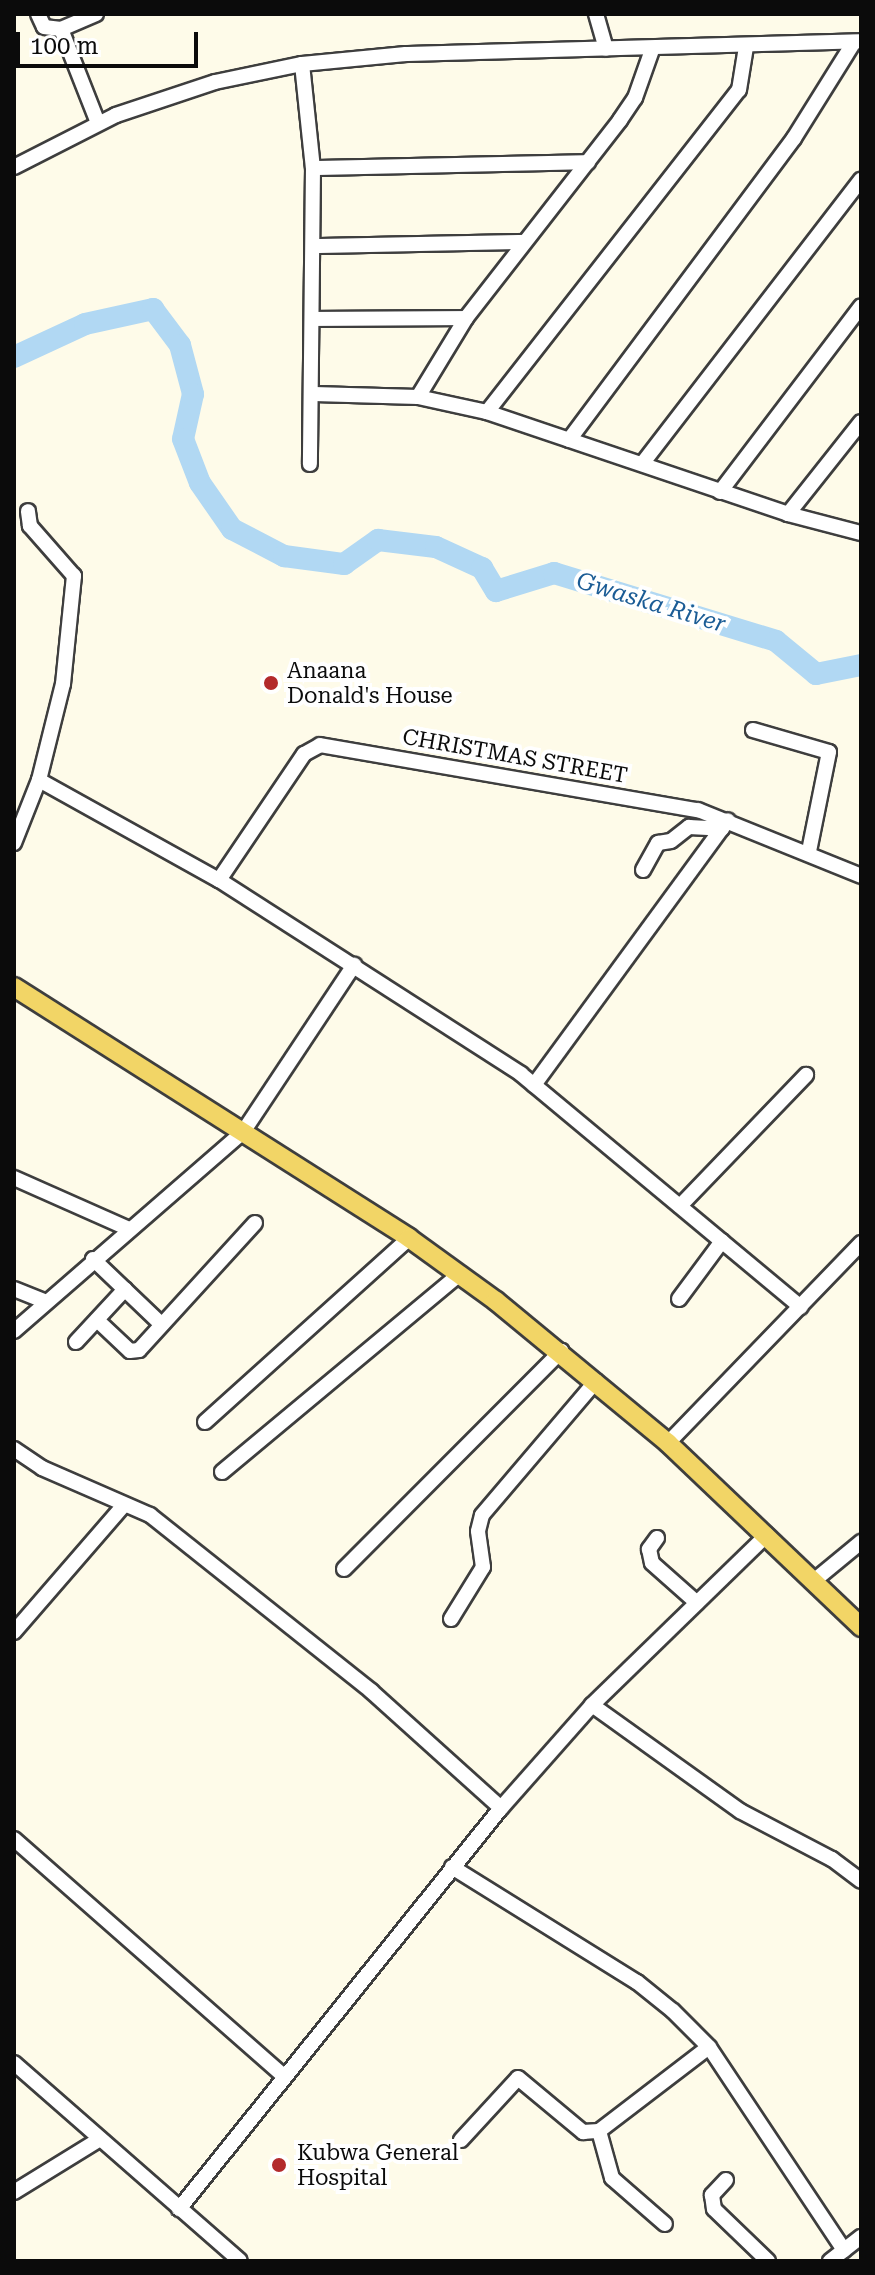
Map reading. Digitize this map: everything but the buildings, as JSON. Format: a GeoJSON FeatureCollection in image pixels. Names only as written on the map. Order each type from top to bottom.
{"type":"FeatureCollection","features":[{"type":"Feature","properties":{"kind":"main road"},"geometry":{"type":"LineString","coordinates":[[14,987],[409,1238],[460,1274],[561,1351],[668,1443],[861,1627]]}},
{"type":"Feature","properties":{"kind":"street"},"geometry":{"type":"LineString","coordinates":[[38,14],[44,27],[61,29],[96,14]]}},
{"type":"Feature","properties":{"kind":"street"},"geometry":{"type":"LineString","coordinates":[[596,14],[606,49]]}},
{"type":"Feature","properties":{"kind":"street"},"geometry":{"type":"LineString","coordinates":[[61,29],[98,123]]}},
{"type":"Feature","properties":{"kind":"street"},"geometry":{"type":"LineString","coordinates":[[14,167],[98,123],[215,82],[302,64],[406,54],[652,50],[858,42]]}},
{"type":"Feature","properties":{"kind":"street"},"geometry":{"type":"LineString","coordinates":[[569,440],[794,138],[858,42]]}},
{"type":"Feature","properties":{"kind":"street"},"geometry":{"type":"LineString","coordinates":[[487,412],[739,90],[745,78],[746,47]]}},
{"type":"Feature","properties":{"kind":"street"},"geometry":{"type":"LineString","coordinates":[[418,397],[466,318],[635,98],[652,50]]}},
{"type":"Feature","properties":{"kind":"street"},"geometry":{"type":"LineString","coordinates":[[302,64],[313,168],[314,394],[310,464]]}},
{"type":"Feature","properties":{"kind":"street"},"geometry":{"type":"LineString","coordinates":[[313,168],[588,162]]}},
{"type":"Feature","properties":{"kind":"street"},"geometry":{"type":"LineString","coordinates":[[642,464],[861,180]]}},
{"type":"Feature","properties":{"kind":"street"},"geometry":{"type":"LineString","coordinates":[[314,246],[524,242]]}},
{"type":"Feature","properties":{"kind":"street"},"geometry":{"type":"LineString","coordinates":[[720,492],[861,306]]}},
{"type":"Feature","properties":{"kind":"street"},"geometry":{"type":"LineString","coordinates":[[314,319],[466,318]]}},
{"type":"Feature","properties":{"kind":"street"},"geometry":{"type":"LineString","coordinates":[[314,394],[418,397],[487,412],[720,492],[861,533]]}},
{"type":"Feature","properties":{"kind":"street"},"geometry":{"type":"LineString","coordinates":[[788,514],[861,422]]}},
{"type":"Feature","properties":{"kind":"street"},"geometry":{"type":"LineString","coordinates":[[14,843],[39,780],[63,684],[74,576],[30,526],[28,511]]}},
{"type":"Feature","properties":{"kind":"street"},"geometry":{"type":"LineString","coordinates":[[753,730],[829,752],[809,851]]}},
{"type":"Feature","properties":{"kind":"street","name":"CHRISTMAS STREET"},"geometry":{"type":"LineString","coordinates":[[219,880],[304,754],[320,745],[665,803],[809,851],[861,876]]}},
{"type":"Feature","properties":{"kind":"street"},"geometry":{"type":"LineString","coordinates":[[39,780],[219,880],[534,1085],[801,1307]]}},
{"type":"Feature","properties":{"kind":"street"},"geometry":{"type":"LineString","coordinates":[[643,870],[658,843],[671,841],[689,827],[725,824]]}},
{"type":"Feature","properties":{"kind":"street"},"geometry":{"type":"LineString","coordinates":[[534,1085],[725,824]]}},
{"type":"Feature","properties":{"kind":"street"},"geometry":{"type":"LineString","coordinates":[[14,1331],[43,1301],[243,1132],[354,965]]}},
{"type":"Feature","properties":{"kind":"street"},"geometry":{"type":"LineString","coordinates":[[680,1206],[806,1075]]}},
{"type":"Feature","properties":{"kind":"street"},"geometry":{"type":"LineString","coordinates":[[14,1178],[129,1229]]}},
{"type":"Feature","properties":{"kind":"street"},"geometry":{"type":"LineString","coordinates":[[97,1320],[130,1351],[139,1350],[255,1223]]}},
{"type":"Feature","properties":{"kind":"street"},"geometry":{"type":"LineString","coordinates":[[205,1422],[409,1238]]}},
{"type":"Feature","properties":{"kind":"street"},"geometry":{"type":"LineString","coordinates":[[679,1299],[722,1241]]}},
{"type":"Feature","properties":{"kind":"street"},"geometry":{"type":"LineString","coordinates":[[668,1443],[858,1251]]}},
{"type":"Feature","properties":{"kind":"street"},"geometry":{"type":"LineString","coordinates":[[93,1259],[162,1325]]}},
{"type":"Feature","properties":{"kind":"street"},"geometry":{"type":"LineString","coordinates":[[222,1472],[460,1274]]}},
{"type":"Feature","properties":{"kind":"street"},"geometry":{"type":"LineString","coordinates":[[14,1289],[43,1301]]}},
{"type":"Feature","properties":{"kind":"street"},"geometry":{"type":"LineString","coordinates":[[76,1342],[125,1289]]}},
{"type":"Feature","properties":{"kind":"street"},"geometry":{"type":"LineString","coordinates":[[344,1569],[561,1351]]}},
{"type":"Feature","properties":{"kind":"street"},"geometry":{"type":"LineString","coordinates":[[451,1619],[483,1567],[478,1531],[482,1515],[596,1381]]}},
{"type":"Feature","properties":{"kind":"street"},"geometry":{"type":"LineString","coordinates":[[14,1449],[42,1468],[150,1515],[239,1581],[501,1808]]}},
{"type":"Feature","properties":{"kind":"street"},"geometry":{"type":"LineString","coordinates":[[14,1632],[124,1505]]}},
{"type":"Feature","properties":{"kind":"street"},"geometry":{"type":"LineString","coordinates":[[179,2209],[501,1808],[592,1705],[767,1535]]}},
{"type":"Feature","properties":{"kind":"street"},"geometry":{"type":"LineString","coordinates":[[657,1538],[649,1549],[652,1563],[697,1603]]}},
{"type":"Feature","properties":{"kind":"street"},"geometry":{"type":"LineString","coordinates":[[815,1580],[861,1542]]}},
{"type":"Feature","properties":{"kind":"street"},"geometry":{"type":"LineString","coordinates":[[592,1705],[740,1811],[832,1859],[861,1881]]}},
{"type":"Feature","properties":{"kind":"street"},"geometry":{"type":"LineString","coordinates":[[14,1839],[284,2076]]}},
{"type":"Feature","properties":{"kind":"street"},"geometry":{"type":"LineString","coordinates":[[452,1867],[637,1982],[709,2047],[844,2250]]}},
{"type":"Feature","properties":{"kind":"street"},"geometry":{"type":"LineString","coordinates":[[461,2140],[518,2078],[583,2132],[599,2131],[709,2047]]}},
{"type":"Feature","properties":{"kind":"street"},"geometry":{"type":"LineString","coordinates":[[14,2063],[240,2261]]}},
{"type":"Feature","properties":{"kind":"street"},"geometry":{"type":"LineString","coordinates":[[599,2131],[612,2178],[665,2224]]}},
{"type":"Feature","properties":{"kind":"street"},"geometry":{"type":"LineString","coordinates":[[14,2192],[100,2139]]}},
{"type":"Feature","properties":{"kind":"street"},"geometry":{"type":"LineString","coordinates":[[726,2180],[712,2195],[714,2209],[768,2261]]}},
{"type":"Feature","properties":{"kind":"street"},"geometry":{"type":"LineString","coordinates":[[830,2261],[861,2237]]}},
{"type":"Feature","properties":{"kind":"waterway","name":"Gwaska River"},"geometry":{"type":"LineString","coordinates":[[14,357],[85,324],[153,309],[180,345],[193,394],[183,439],[200,483],[232,529],[284,556],[344,564],[378,540],[436,547],[482,568],[496,591],[554,573],[776,641],[816,674],[861,665]]}},
{"type":"Feature","properties":{"kind":"place","name":"Anaana Donald's House"},"geometry":{"type":"Point","coordinates":[271,683]}},
{"type":"Feature","properties":{"kind":"place","name":"Kubwa General Hospital"},"geometry":{"type":"Point","coordinates":[279,2165]}}]}
